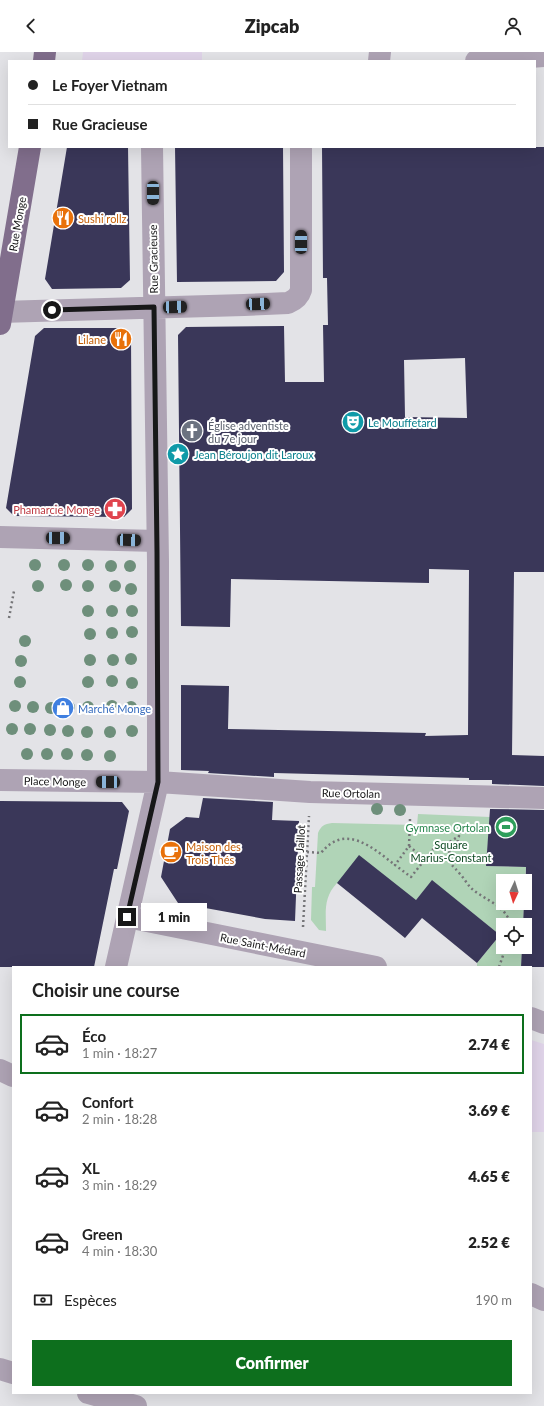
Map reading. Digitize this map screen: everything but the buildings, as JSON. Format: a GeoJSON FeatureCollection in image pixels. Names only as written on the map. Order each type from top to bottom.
{"type":"FeatureCollection","features":[{"type":"Feature","properties":{"kind":"main road","name":"Rue Monge"},"geometry":{"type":"LineString","coordinates":[[1,316],[30,148]]}},
{"type":"Feature","properties":{"kind":"street"},"geometry":{"type":"LineString","coordinates":[[490,60],[544,56]]}},
{"type":"Feature","properties":{"kind":"street","name":"Rue Gracieuse"},"geometry":{"type":"LineString","coordinates":[[116,966],[158,782],[157,541],[152,148]]}},
{"type":"Feature","properties":{"kind":"street"},"geometry":{"type":"LineString","coordinates":[[1,316],[154,307],[288,303],[292,301],[299,295],[301,290],[301,148]]}},
{"type":"Feature","properties":{"kind":"street"},"geometry":{"type":"LineString","coordinates":[[0,537],[157,541]]}},
{"type":"Feature","properties":{"kind":"street","name":"Place Monge"},"geometry":{"type":"LineString","coordinates":[[0,780],[158,782]]}},
{"type":"Feature","properties":{"kind":"street","name":"Rue Ortolan"},"geometry":{"type":"LineString","coordinates":[[158,782],[310,792],[544,798]]}},
{"type":"Feature","properties":{"kind":"street","name":"Rue Saint-Médard"},"geometry":{"type":"LineString","coordinates":[[127,917],[371,966]]}},
{"type":"Feature","properties":{"kind":"street"},"geometry":{"type":"LineString","coordinates":[[532,1018],[544,1023]]}},
{"type":"Feature","properties":{"kind":"street"},"geometry":{"type":"LineString","coordinates":[[0,1070],[12,1076]]}},
{"type":"Feature","properties":{"kind":"street"},"geometry":{"type":"LineString","coordinates":[[532,1294],[544,1300]]}},
{"type":"Feature","properties":{"kind":"street"},"geometry":{"type":"LineString","coordinates":[[0,1369],[12,1373]]}},
{"type":"Feature","properties":{"kind":"street"},"geometry":{"type":"LineString","coordinates":[[92,1394],[136,1406]]}},
{"type":"Feature","properties":{"kind":"path"},"geometry":{"type":"LineString","coordinates":[[9,618],[14,591]]}},
{"type":"Feature","properties":{"kind":"path","name":"Passage Jaillot"},"geometry":{"type":"LineString","coordinates":[[303,926],[310,792]]}},
{"type":"Feature","properties":{"kind":"path"},"geometry":{"type":"LineString","coordinates":[[307,852],[321,853],[327,845],[339,839],[350,839],[362,842],[371,847],[411,877],[434,848],[441,844],[448,843],[458,836],[456,847],[450,850]]}},
{"type":"Feature","properties":{"kind":"path"},"geometry":{"type":"LineString","coordinates":[[448,843],[450,850],[450,865],[459,873],[471,888],[502,910],[507,918]]}},
{"type":"Feature","properties":{"kind":"path"},"geometry":{"type":"LineString","coordinates":[[395,865],[409,846],[426,860]]}},
{"type":"Feature","properties":{"kind":"path"},"geometry":{"type":"LineString","coordinates":[[499,966],[504,954]]}},
{"type":"Feature","properties":{"kind":"shaded area"},"geometry":{"type":"Polygon","coordinates":[[[83,52],[202,52],[202,60],[82,60],[83,52]]]}},
{"type":"Feature","properties":{"kind":"shaded area"},"geometry":{"type":"Polygon","coordinates":[[[532,1040],[544,1044],[544,1132],[532,1132],[532,1040]]]}},
{"type":"Feature","properties":{"kind":"green space","name":"Square Marius-Constant"},"geometry":{"type":"Polygon","coordinates":[[[418,814],[490,817],[486,866],[526,867],[526,874],[496,874],[496,910],[524,910],[523,918],[496,918],[496,932],[432,881],[416,900],[337,883],[329,894],[327,900],[326,931],[319,930],[311,920],[312,887],[315,887],[318,833],[322,827],[332,823],[417,825],[418,814]]]}},
{"type":"Feature","properties":{"kind":"green space","name":"Square Marius-Constant"},"geometry":{"type":"Polygon","coordinates":[[[496,940],[496,954],[522,954],[521,966],[477,966],[477,963],[496,940]]]}},
{"type":"Feature","properties":{"kind":"place","name":"Sushi rollz"},"geometry":{"type":"Point","coordinates":[63,218]}},
{"type":"Feature","properties":{"kind":"place","name":"Lilane"},"geometry":{"type":"Point","coordinates":[121,339]}},
{"type":"Feature","properties":{"kind":"place","name":"Le Mouffetard"},"geometry":{"type":"Point","coordinates":[353,422]}},
{"type":"Feature","properties":{"kind":"place","name":"Église adventiste du 7e jour"},"geometry":{"type":"Point","coordinates":[192,431]}},
{"type":"Feature","properties":{"kind":"place","name":"Jean Béroujon dit Laroux"},"geometry":{"type":"Point","coordinates":[178,454]}},
{"type":"Feature","properties":{"kind":"place","name":"Phamarcie Monge"},"geometry":{"type":"Point","coordinates":[115,509]}},
{"type":"Feature","properties":{"kind":"place","name":"Marché Monge"},"geometry":{"type":"Point","coordinates":[63,708]}},
{"type":"Feature","properties":{"kind":"place","name":"Gymnase Ortolan"},"geometry":{"type":"Point","coordinates":[506,827]}},
{"type":"Feature","properties":{"kind":"place","name":"Maison des Trois Thés"},"geometry":{"type":"Point","coordinates":[171,852]}},
{"type":"Feature","properties":{"kind":"route"},"geometry":{"type":"LineString","coordinates":[[52,310],[154,307],[158,782],[127,917]]}}]}
